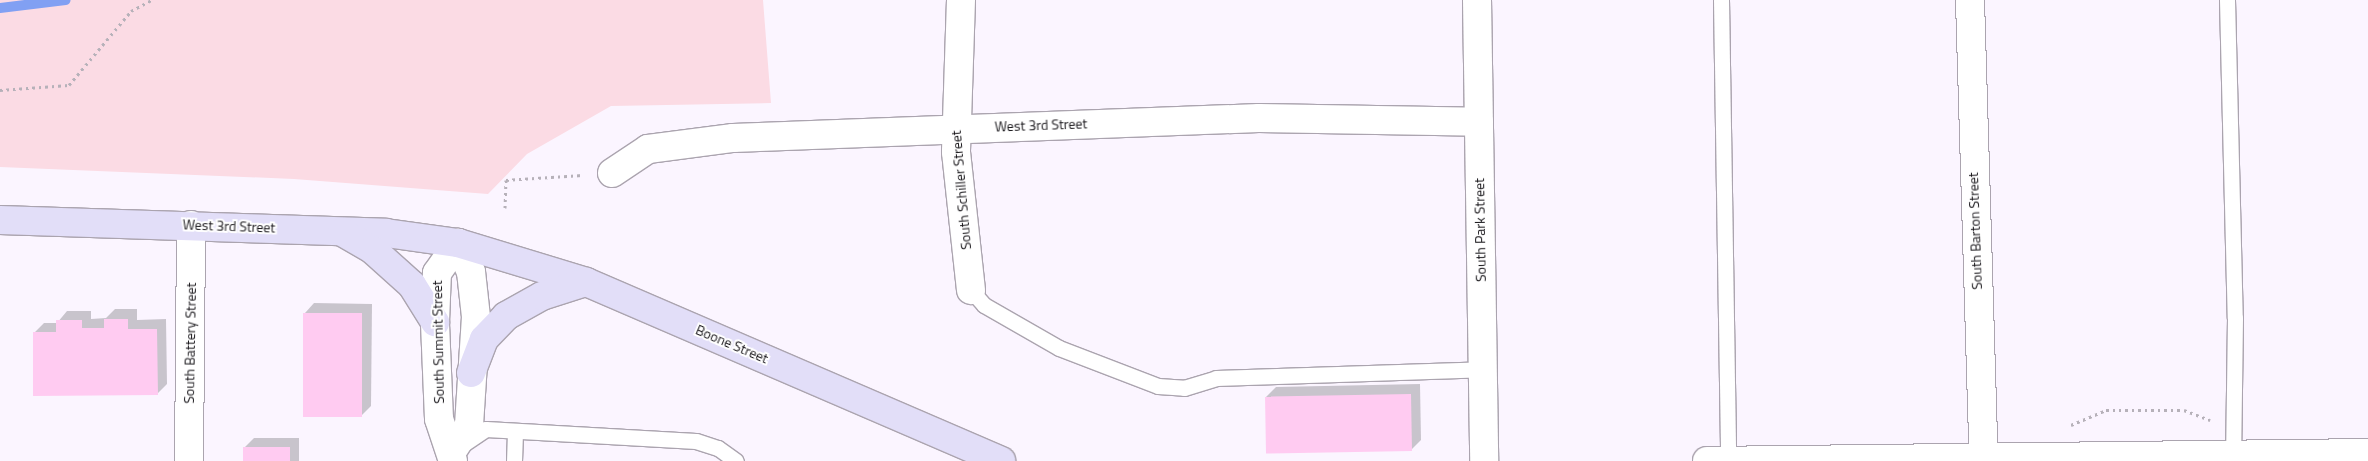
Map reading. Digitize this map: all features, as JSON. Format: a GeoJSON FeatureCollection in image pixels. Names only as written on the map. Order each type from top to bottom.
{"type":"FeatureCollection","features":[{"type":"Feature","properties":{"kind":"main road","name":"West 3rd Street"},"geometry":{"type":"LineString","coordinates":[[0,220],[191,224],[341,231],[458,243]]}},
{"type":"Feature","properties":{"kind":"main road"},"geometry":{"type":"LineString","coordinates":[[341,231],[373,250],[412,285],[435,322]]}},
{"type":"Feature","properties":{"kind":"main road","name":"Boone Street"},"geometry":{"type":"LineString","coordinates":[[458,243],[586,282],[1001,461]]}},
{"type":"Feature","properties":{"kind":"main road"},"geometry":{"type":"LineString","coordinates":[[471,373],[484,339],[506,316],[542,296],[586,282]]}},
{"type":"Feature","properties":{"kind":"street","name":"South Schiller Street"},"geometry":{"type":"LineString","coordinates":[[961,0],[955,127],[971,290]]}},
{"type":"Feature","properties":{"kind":"street","name":"South Park Street"},"geometry":{"type":"LineString","coordinates":[[1477,0],[1484,461]]}},
{"type":"Feature","properties":{"kind":"street","name":"South Barton Street"},"geometry":{"type":"LineString","coordinates":[[1970,0],[1984,459]]}},
{"type":"Feature","properties":{"kind":"street","name":"West 3rd Street"},"geometry":{"type":"LineString","coordinates":[[612,173],[648,149],[681,142],[955,127],[1259,118],[1479,122]]}},
{"type":"Feature","properties":{"kind":"street","name":"South Battery Street"},"geometry":{"type":"LineString","coordinates":[[189,461],[191,224]]}},
{"type":"Feature","properties":{"kind":"street"},"geometry":{"type":"LineString","coordinates":[[453,456],[468,426],[476,317],[471,272],[458,243]]}},
{"type":"Feature","properties":{"kind":"street","name":"South Summit Street"},"geometry":{"type":"LineString","coordinates":[[453,456],[439,419],[435,322],[437,274],[458,243]]}},
{"type":"Feature","properties":{"kind":"street"},"geometry":{"type":"LineString","coordinates":[[1707,461],[1984,459],[2233,449],[2368,452]]}},
{"type":"Feature","properties":{"kind":"lane"},"geometry":{"type":"LineString","coordinates":[[1721,0],[1728,461]]}},
{"type":"Feature","properties":{"kind":"lane"},"geometry":{"type":"LineString","coordinates":[[2227,0],[2233,449]]}},
{"type":"Feature","properties":{"kind":"lane"},"geometry":{"type":"LineString","coordinates":[[971,290],[998,314],[1060,348],[1158,386],[1184,388],[1216,378],[1483,369]]}},
{"type":"Feature","properties":{"kind":"lane"},"geometry":{"type":"LineString","coordinates":[[453,456],[486,429],[696,441],[718,454],[736,461]]}},
{"type":"Feature","properties":{"kind":"lane"},"geometry":{"type":"LineString","coordinates":[[514,461],[515,431]]}},
{"type":"Feature","properties":{"kind":"path"},"geometry":{"type":"LineString","coordinates":[[0,90],[69,86],[131,11],[152,0]]}},
{"type":"Feature","properties":{"kind":"path"},"geometry":{"type":"LineString","coordinates":[[505,208],[506,180],[612,173]]}},
{"type":"Feature","properties":{"kind":"path"},"geometry":{"type":"LineString","coordinates":[[2062,425],[2106,410],[2184,410],[2233,449]]}},
{"type":"Feature","properties":{"kind":"shaded area"},"geometry":{"type":"Polygon","coordinates":[[[0,0],[763,0],[771,103],[611,106],[527,154],[488,194],[294,179],[0,167],[0,0]]]}},
{"type":"Feature","properties":{"kind":"building"},"geometry":{"type":"Polygon","coordinates":[[[303,313],[362,313],[362,417],[303,417],[303,313]]]}},
{"type":"Feature","properties":{"kind":"building"},"geometry":{"type":"Polygon","coordinates":[[[104,319],[128,319],[128,329],[157,329],[158,395],[33,396],[33,332],[56,332],[56,320],[82,320],[82,328],[104,328],[104,319]]]}},
{"type":"Feature","properties":{"kind":"building"},"geometry":{"type":"Polygon","coordinates":[[[1411,394],[1412,451],[1266,454],[1265,397],[1411,394]]]}},
{"type":"Feature","properties":{"kind":"building"},"geometry":{"type":"Polygon","coordinates":[[[243,447],[290,447],[290,461],[243,461],[243,447]]]}},
{"type":"Feature","properties":{"kind":"waterway"},"geometry":{"type":"LineString","coordinates":[[0,8],[66,0]]}}]}
